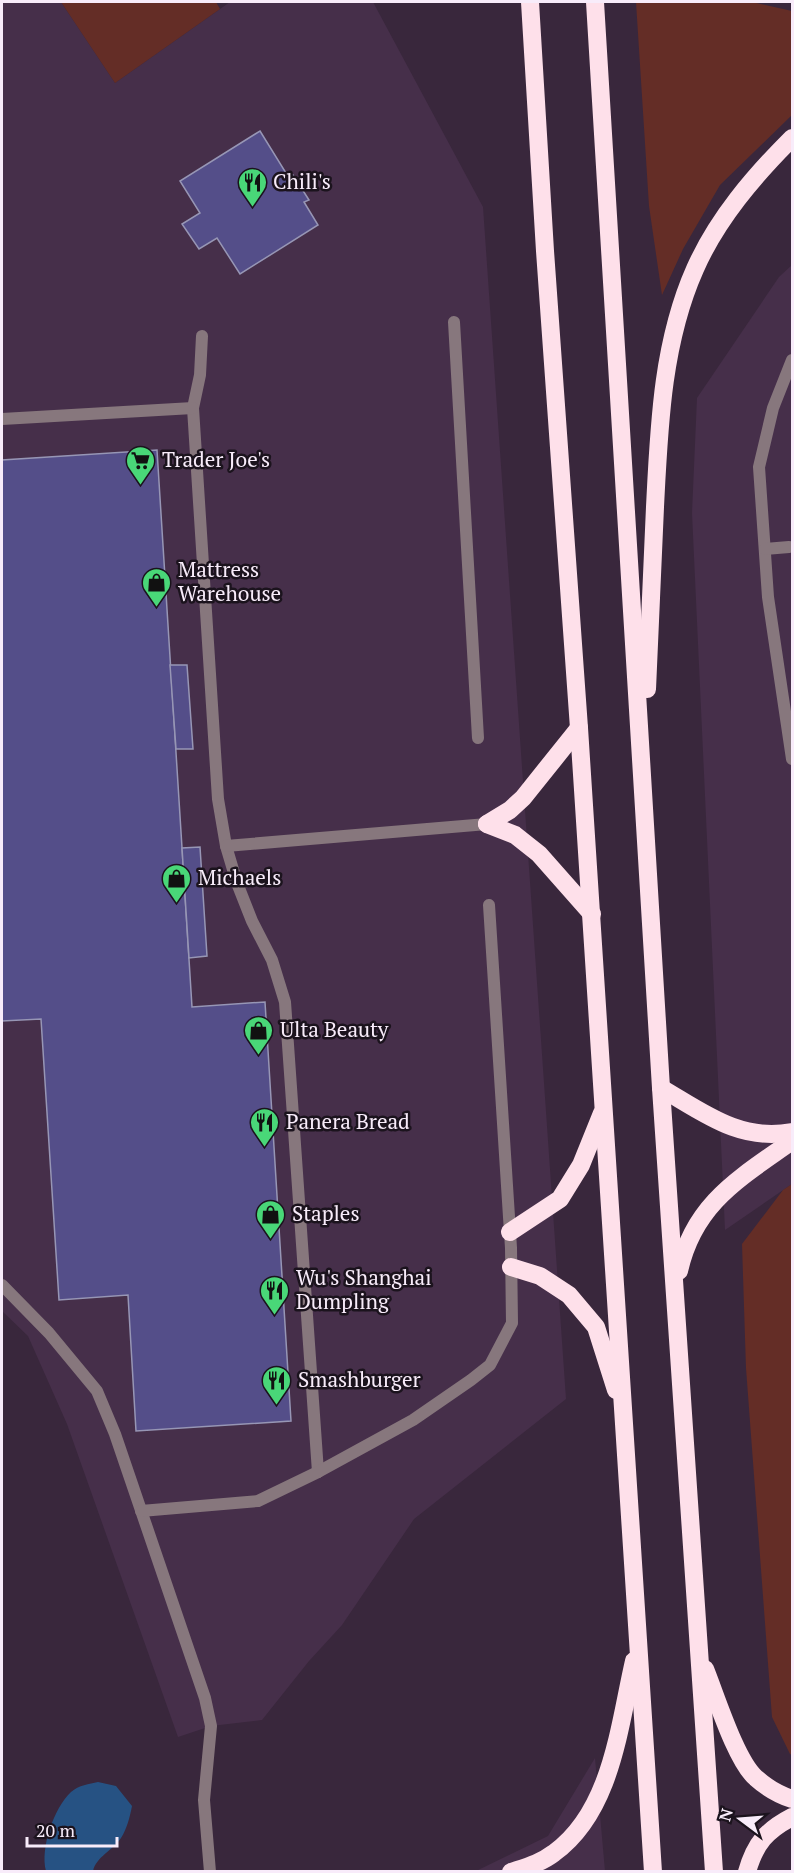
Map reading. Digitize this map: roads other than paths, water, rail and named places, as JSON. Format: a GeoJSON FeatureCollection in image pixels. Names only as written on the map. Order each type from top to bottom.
{"type":"FeatureCollection","features":[{"type":"Feature","properties":{"kind":"highway"},"geometry":{"type":"LineString","coordinates":[[530,2],[545,251],[592,914],[653,1872]]}},
{"type":"Feature","properties":{"kind":"highway"},"geometry":{"type":"LineString","coordinates":[[595,2],[661,1088],[714,1872]]}},
{"type":"Feature","properties":{"kind":"highway"},"geometry":{"type":"LineString","coordinates":[[642,781],[658,451],[664,385],[676,323],[694,270],[717,228],[732,206],[792,138]]}},
{"type":"Feature","properties":{"kind":"highway"},"geometry":{"type":"LineString","coordinates":[[487,824],[510,810],[523,798],[579,729]]}},
{"type":"Feature","properties":{"kind":"highway"},"geometry":{"type":"LineString","coordinates":[[487,824],[515,835],[539,854],[592,914]]}},
{"type":"Feature","properties":{"kind":"highway"},"geometry":{"type":"LineString","coordinates":[[661,1088],[728,1126],[760,1135],[792,1132]]}},
{"type":"Feature","properties":{"kind":"highway"},"geometry":{"type":"LineString","coordinates":[[510,1232],[560,1199],[581,1165],[604,1109]]}},
{"type":"Feature","properties":{"kind":"highway"},"geometry":{"type":"LineString","coordinates":[[676,1285],[681,1259],[689,1241],[714,1201],[726,1188],[792,1141]]}},
{"type":"Feature","properties":{"kind":"highway"},"geometry":{"type":"LineString","coordinates":[[511,1267],[540,1275],[569,1296],[596,1327],[624,1418]]}},
{"type":"Feature","properties":{"kind":"highway"},"geometry":{"type":"LineString","coordinates":[[511,1872],[543,1860],[554,1853],[566,1843],[586,1818],[609,1770],[639,1641]]}},
{"type":"Feature","properties":{"kind":"highway"},"geometry":{"type":"LineString","coordinates":[[699,1653],[747,1767],[756,1778],[782,1796],[792,1799]]}},
{"type":"Feature","properties":{"kind":"highway"},"geometry":{"type":"LineString","coordinates":[[747,1872],[750,1859],[768,1832],[792,1817]]}},
{"type":"Feature","properties":{"kind":"lane"},"geometry":{"type":"LineString","coordinates":[[454,322],[478,738]]}},
{"type":"Feature","properties":{"kind":"lane"},"geometry":{"type":"LineString","coordinates":[[202,336],[200,375],[193,408],[218,799],[226,846],[237,883],[252,921],[272,960],[285,1002],[318,1472]]}},
{"type":"Feature","properties":{"kind":"lane"},"geometry":{"type":"LineString","coordinates":[[792,360],[773,408],[759,467],[768,597],[792,759]]}},
{"type":"Feature","properties":{"kind":"lane"},"geometry":{"type":"LineString","coordinates":[[2,419],[193,408]]}},
{"type":"Feature","properties":{"kind":"lane"},"geometry":{"type":"LineString","coordinates":[[765,549],[789,547]]}},
{"type":"Feature","properties":{"kind":"lane"},"geometry":{"type":"LineString","coordinates":[[226,846],[487,824]]}},
{"type":"Feature","properties":{"kind":"lane"},"geometry":{"type":"LineString","coordinates":[[141,1511],[258,1501],[318,1472],[413,1420],[490,1365],[512,1323],[510,1232],[489,905]]}},
{"type":"Feature","properties":{"kind":"lane"},"geometry":{"type":"LineString","coordinates":[[2,1285],[50,1333],[97,1390],[115,1434],[205,1698],[211,1726],[204,1800],[210,1872]]}},
{"type":"Feature","properties":{"kind":"water"},"geometry":{"type":"Polygon","coordinates":[[[98,1782],[116,1786],[132,1806],[123,1834],[101,1858],[93,1871],[46,1871],[47,1840],[59,1808],[74,1790],[98,1782]]]}},
{"type":"Feature","properties":{"kind":"place","name":"Chili's"},"geometry":{"type":"Point","coordinates":[252,208]}},
{"type":"Feature","properties":{"kind":"place","name":"Trader Joe's"},"geometry":{"type":"Point","coordinates":[141,486]}},
{"type":"Feature","properties":{"kind":"place","name":"Mattress Warehouse"},"geometry":{"type":"Point","coordinates":[157,608]}},
{"type":"Feature","properties":{"kind":"place","name":"Michaels"},"geometry":{"type":"Point","coordinates":[177,904]}},
{"type":"Feature","properties":{"kind":"place","name":"Ulta Beauty"},"geometry":{"type":"Point","coordinates":[259,1056]}},
{"type":"Feature","properties":{"kind":"place","name":"Panera Bread"},"geometry":{"type":"Point","coordinates":[265,1148]}},
{"type":"Feature","properties":{"kind":"place","name":"Staples"},"geometry":{"type":"Point","coordinates":[271,1240]}},
{"type":"Feature","properties":{"kind":"place","name":"Wu's Shanghai Dumpling"},"geometry":{"type":"Point","coordinates":[275,1316]}},
{"type":"Feature","properties":{"kind":"place","name":"Smashburger"},"geometry":{"type":"Point","coordinates":[277,1406]}}]}
